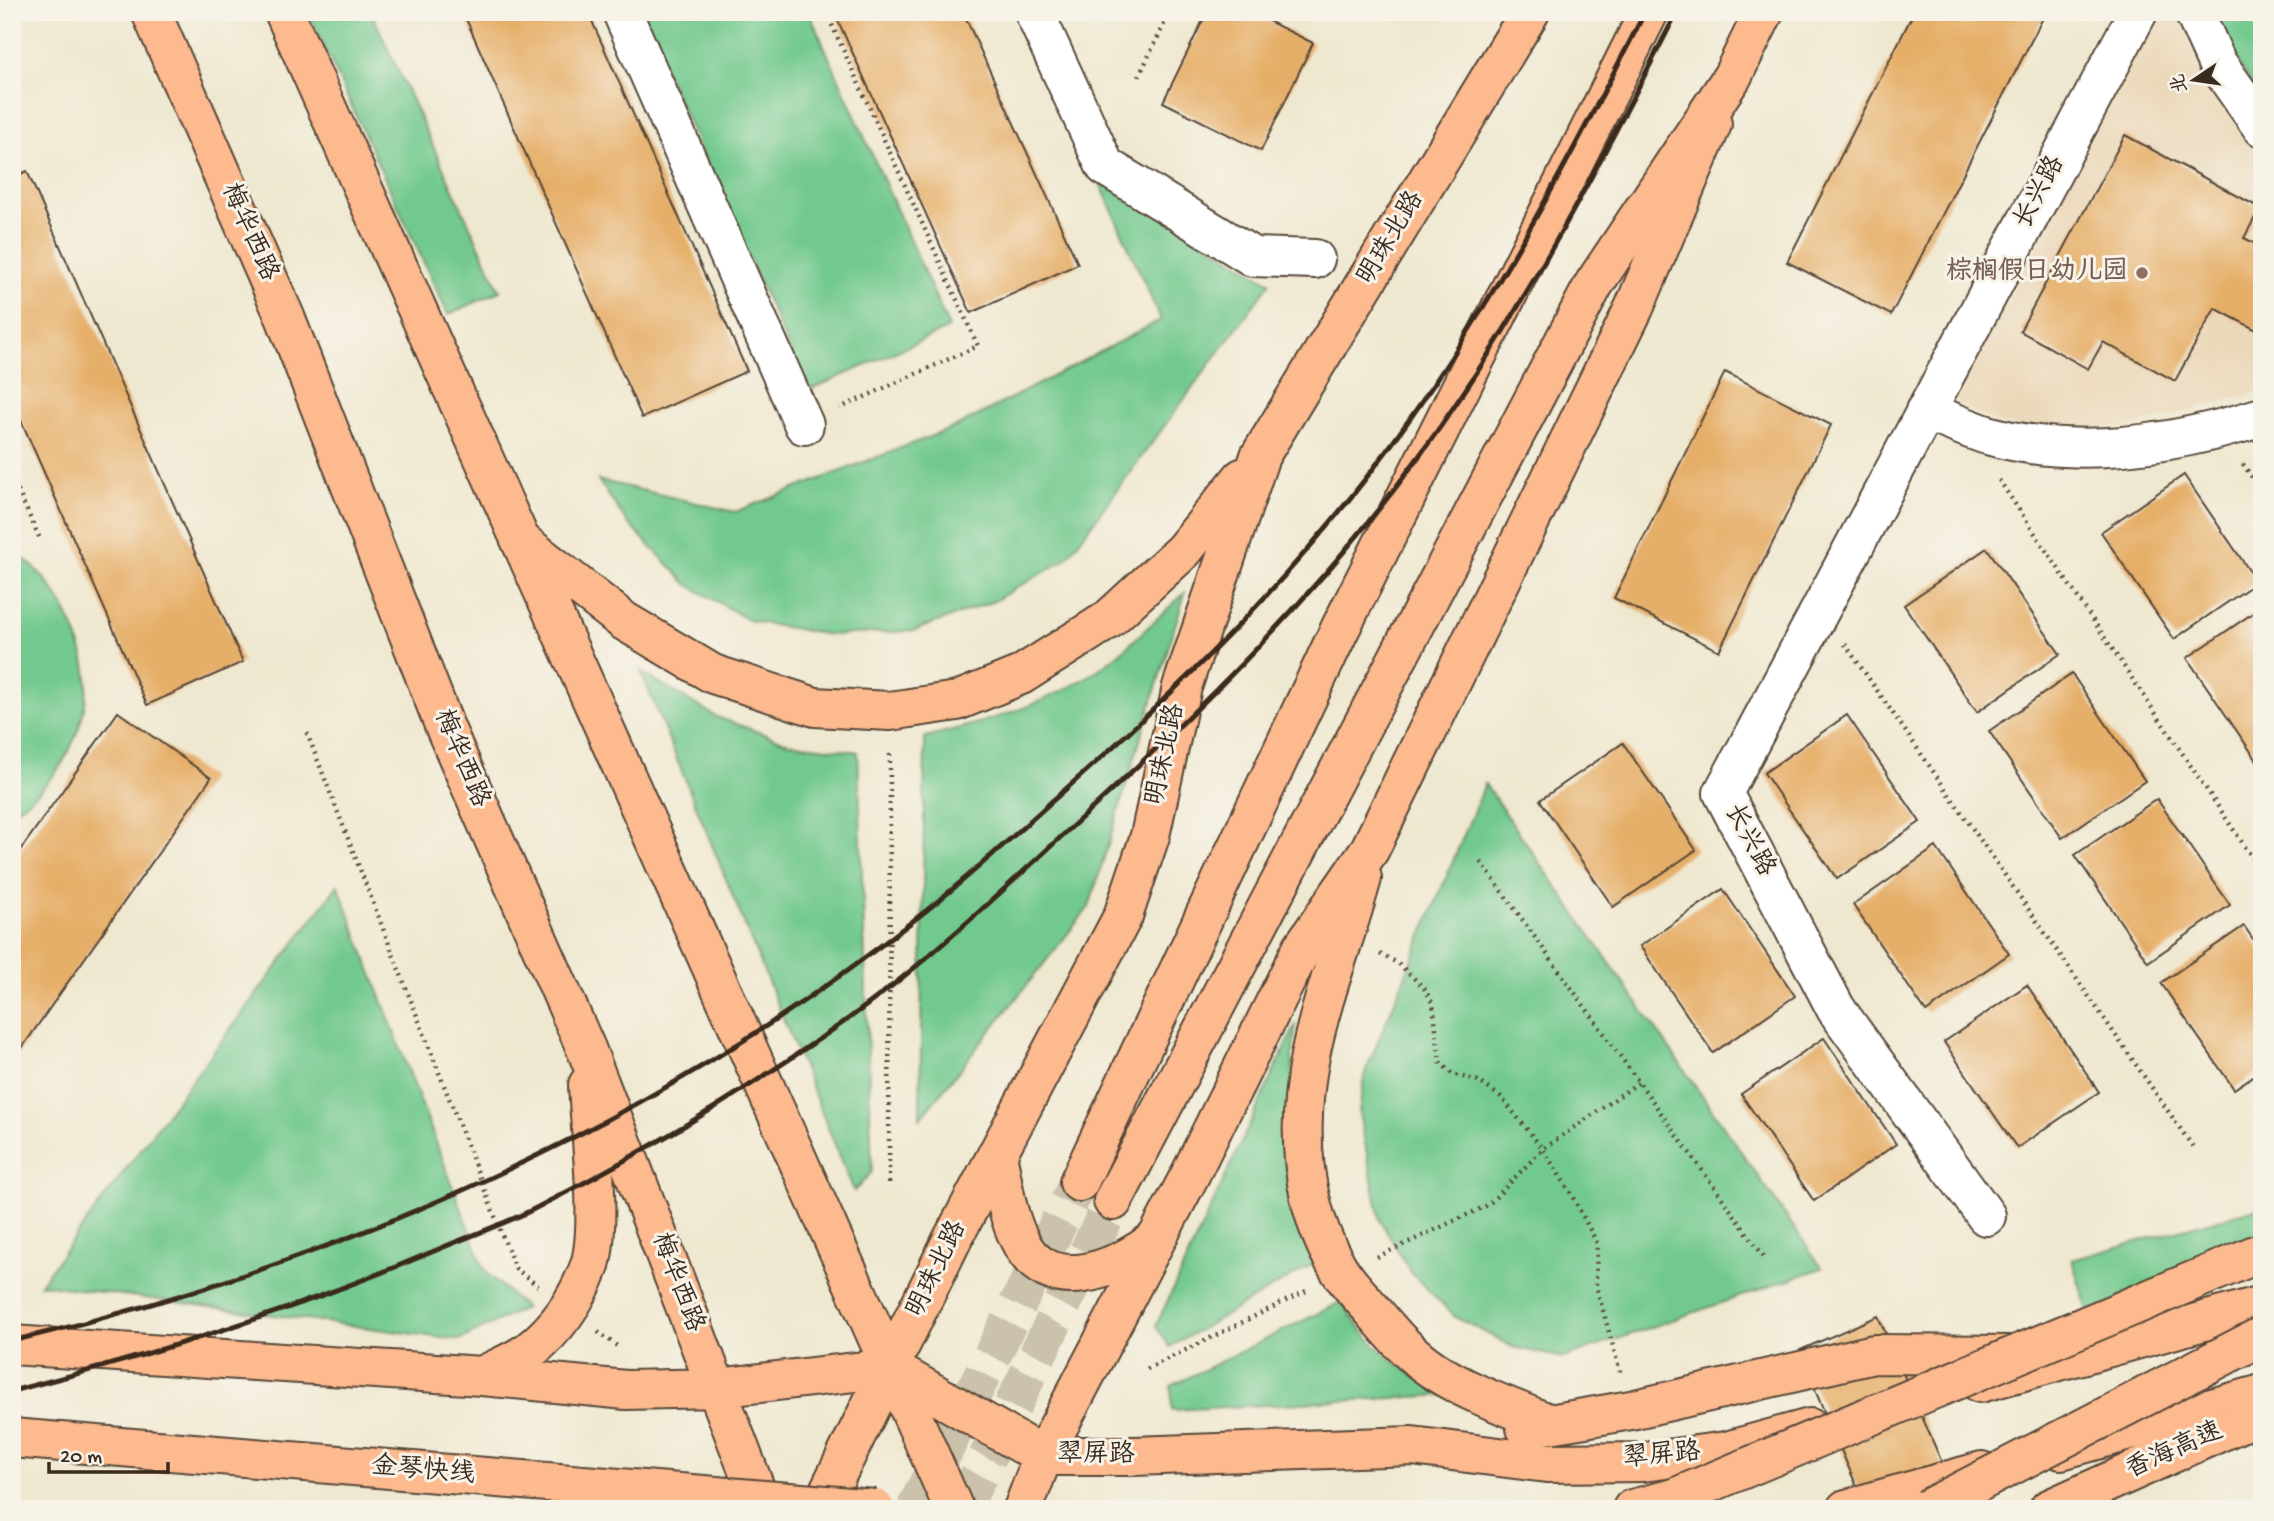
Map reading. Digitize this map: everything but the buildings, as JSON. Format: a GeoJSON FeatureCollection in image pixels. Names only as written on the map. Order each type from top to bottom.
{"type":"FeatureCollection","features":[{"type":"Feature","properties":{"kind":"main road","name":"梅华西路"},"geometry":{"type":"LineString","coordinates":[[151,12],[285,317],[446,730],[587,1051],[763,1509]]}},
{"type":"Feature","properties":{"kind":"main road"},"geometry":{"type":"LineString","coordinates":[[284,12],[954,1509]]}},
{"type":"Feature","properties":{"kind":"main road","name":"明珠北路"},"geometry":{"type":"LineString","coordinates":[[820,1509],[997,1154],[1123,916],[1150,836],[1182,687],[1260,456],[1530,12]]}},
{"type":"Feature","properties":{"kind":"main road"},"geometry":{"type":"LineString","coordinates":[[1079,1182],[1339,631],[1649,12]]}},
{"type":"Feature","properties":{"kind":"main road"},"geometry":{"type":"LineString","coordinates":[[1023,1509],[1043,1456],[1302,948],[1370,849],[1634,309],[1732,77],[1765,12]]}},
{"type":"Feature","properties":{"kind":"main road"},"geometry":{"type":"LineString","coordinates":[[1113,1201],[1594,284],[1732,77]]}},
{"type":"Feature","properties":{"kind":"main road"},"geometry":{"type":"LineString","coordinates":[[521,541],[624,621],[713,674],[815,707],[890,711],[957,701],[1009,680],[1108,620],[1183,551],[1260,456]]}},
{"type":"Feature","properties":{"kind":"main road"},"geometry":{"type":"LineString","coordinates":[[1370,849],[1346,940],[1320,1014],[1310,1056],[1301,1137],[1305,1176],[1314,1213],[1325,1245],[1342,1274],[1405,1350],[1436,1372],[1550,1424]]}},
{"type":"Feature","properties":{"kind":"main road"},"geometry":{"type":"LineString","coordinates":[[482,1376],[527,1353],[547,1336],[568,1310],[590,1266],[595,1222],[587,1051]]}},
{"type":"Feature","properties":{"kind":"main road"},"geometry":{"type":"LineString","coordinates":[[997,1154],[1018,1239],[1028,1255],[1044,1266],[1064,1273],[1098,1272],[1135,1256],[1155,1240]]}},
{"type":"Feature","properties":{"kind":"main road"},"geometry":{"type":"LineString","coordinates":[[1632,1509],[1674,1498],[2262,1252]]}},
{"type":"Feature","properties":{"kind":"main road","name":"翠屏路"},"geometry":{"type":"LineString","coordinates":[[1043,1456],[1412,1446],[1547,1463],[1643,1461],[1726,1451],[2262,1305]]}},
{"type":"Feature","properties":{"kind":"main road"},"geometry":{"type":"LineString","coordinates":[[1927,1509],[2262,1336]]}},
{"type":"Feature","properties":{"kind":"main road"},"geometry":{"type":"LineString","coordinates":[[12,1345],[482,1376],[626,1391],[716,1388],[890,1368],[1043,1456]]}},
{"type":"Feature","properties":{"kind":"main road"},"geometry":{"type":"LineString","coordinates":[[1412,1446],[1631,1410],[1874,1354],[2086,1355]]}},
{"type":"Feature","properties":{"kind":"main road"},"geometry":{"type":"LineString","coordinates":[[1846,1509],[2262,1394]]}},
{"type":"Feature","properties":{"kind":"main road","name":"香海高速"},"geometry":{"type":"LineString","coordinates":[[2049,1509],[2262,1413]]}},
{"type":"Feature","properties":{"kind":"main road","name":"金琴快线"},"geometry":{"type":"LineString","coordinates":[[12,1438],[875,1509]]}},
{"type":"Feature","properties":{"kind":"lane"},"geometry":{"type":"LineString","coordinates":[[622,12],[804,425]]}},
{"type":"Feature","properties":{"kind":"lane"},"geometry":{"type":"LineString","coordinates":[[1034,12],[1105,166],[1253,257],[1315,259]]}},
{"type":"Feature","properties":{"kind":"lane","name":"长兴路"},"geometry":{"type":"LineString","coordinates":[[1986,1216],[1836,1009],[1723,793],[2138,12]]}},
{"type":"Feature","properties":{"kind":"lane"},"geometry":{"type":"LineString","coordinates":[[2194,12],[2217,63],[2262,127]]}},
{"type":"Feature","properties":{"kind":"lane"},"geometry":{"type":"LineString","coordinates":[[1925,411],[1991,436],[2061,447],[2137,446],[2220,430],[2262,417]]}},
{"type":"Feature","properties":{"kind":"path"},"geometry":{"type":"LineString","coordinates":[[804,425],[978,346],[826,12]]}},
{"type":"Feature","properties":{"kind":"path"},"geometry":{"type":"LineString","coordinates":[[1139,76],[1170,12]]}},
{"type":"Feature","properties":{"kind":"path"},"geometry":{"type":"LineString","coordinates":[[1991,436],[1999,479],[2262,872]]}},
{"type":"Feature","properties":{"kind":"path"},"geometry":{"type":"LineString","coordinates":[[12,478],[41,541]]}},
{"type":"Feature","properties":{"kind":"path"},"geometry":{"type":"LineString","coordinates":[[1821,609],[2195,1150]]}},
{"type":"Feature","properties":{"kind":"path"},"geometry":{"type":"LineString","coordinates":[[890,711],[890,1183]]}},
{"type":"Feature","properties":{"kind":"path"},"geometry":{"type":"LineString","coordinates":[[307,733],[515,1268],[617,1346]]}},
{"type":"Feature","properties":{"kind":"path"},"geometry":{"type":"LineString","coordinates":[[1481,862],[1765,1258]]}},
{"type":"Feature","properties":{"kind":"path"},"geometry":{"type":"LineString","coordinates":[[1346,940],[1398,963],[1424,988],[1433,1004],[1440,1062],[1451,1074],[1478,1081],[1501,1097],[1543,1149],[1597,1243],[1596,1285],[1631,1410]]}},
{"type":"Feature","properties":{"kind":"path"},"geometry":{"type":"LineString","coordinates":[[1147,1369],[1488,1205],[1543,1149],[1639,1083]]}},
{"type":"Feature","properties":{"kind":"shaded area","name":"棕榈假日幼儿园"},"geometry":{"type":"Polygon","coordinates":[[[2167,12],[2179,12],[2203,78],[2262,155],[2262,391],[2131,427],[2057,430],[2000,424],[1955,403],[2149,25],[2167,12]]]}},
{"type":"Feature","properties":{"kind":"green space"},"geometry":{"type":"Polygon","coordinates":[[[308,12],[371,12],[500,291],[448,315],[308,12]]]}},
{"type":"Feature","properties":{"kind":"green space"},"geometry":{"type":"Polygon","coordinates":[[[639,12],[809,12],[949,328],[808,391],[639,12]]]}},
{"type":"Feature","properties":{"kind":"green space"},"geometry":{"type":"Polygon","coordinates":[[[2207,12],[2262,12],[2262,103],[2207,12]]]}},
{"type":"Feature","properties":{"kind":"green space"},"geometry":{"type":"Polygon","coordinates":[[[1096,174],[1270,283],[1066,559],[994,601],[913,631],[830,635],[751,621],[688,585],[628,523],[598,480],[735,512],[958,426],[1161,320],[1096,174]]]}},
{"type":"Feature","properties":{"kind":"green space"},"geometry":{"type":"Polygon","coordinates":[[[12,553],[27,561],[41,574],[65,610],[82,651],[87,687],[79,726],[62,764],[34,796],[12,809],[12,553]]]}},
{"type":"Feature","properties":{"kind":"green space"},"geometry":{"type":"Polygon","coordinates":[[[1185,593],[1089,907],[920,1119],[925,737],[1003,715],[1059,693],[1092,674],[1120,653],[1185,593]]]}},
{"type":"Feature","properties":{"kind":"green space"},"geometry":{"type":"Polygon","coordinates":[[[641,672],[717,717],[789,743],[858,752],[872,1172],[854,1191],[641,672]]]}},
{"type":"Feature","properties":{"kind":"green space"},"geometry":{"type":"Polygon","coordinates":[[[1485,784],[1822,1268],[1563,1358],[1513,1347],[1455,1317],[1411,1273],[1380,1220],[1359,1113],[1365,1073],[1485,784]]]}},
{"type":"Feature","properties":{"kind":"green space"},"geometry":{"type":"Polygon","coordinates":[[[338,885],[485,1271],[525,1308],[459,1340],[40,1284],[338,885]]]}},
{"type":"Feature","properties":{"kind":"green space"},"geometry":{"type":"Polygon","coordinates":[[[1296,1024],[1292,1059],[1315,1263],[1170,1347],[1156,1326],[1296,1024]]]}},
{"type":"Feature","properties":{"kind":"green space"},"geometry":{"type":"Polygon","coordinates":[[[2262,1207],[2262,1254],[2088,1311],[2072,1260],[2262,1207]]]}},
{"type":"Feature","properties":{"kind":"green space"},"geometry":{"type":"Polygon","coordinates":[[[1341,1302],[1388,1357],[1448,1395],[1172,1410],[1171,1386],[1341,1302]]]}},
{"type":"Feature","properties":{"kind":"tunnel"},"geometry":{"type":"LineString","coordinates":[[915,1509],[1079,1182]]}},
{"type":"Feature","properties":{"kind":"tunnel"},"geometry":{"type":"LineString","coordinates":[[962,1509],[1113,1201]]}},
{"type":"Feature","properties":{"kind":"railway"},"geometry":{"type":"LineString","coordinates":[[12,1341],[134,1309],[254,1272],[373,1228],[489,1178],[602,1123],[711,1061],[817,992],[937,902],[1114,746],[1205,659],[1291,568],[1372,471],[1442,371],[1505,271],[1563,169],[1645,12]]}},
{"type":"Feature","properties":{"kind":"railway"},"geometry":{"type":"LineString","coordinates":[[12,1391],[121,1362],[281,1310],[387,1271],[521,1215],[647,1148],[759,1080],[831,1031],[931,954],[1132,771],[1219,687],[1302,599],[1380,507],[1454,406],[1524,297],[1618,127],[1677,12]]}},
{"type":"Feature","properties":{"kind":"place","name":"棕榈假日幼儿园"},"geometry":{"type":"Point","coordinates":[2142,273]}}]}
